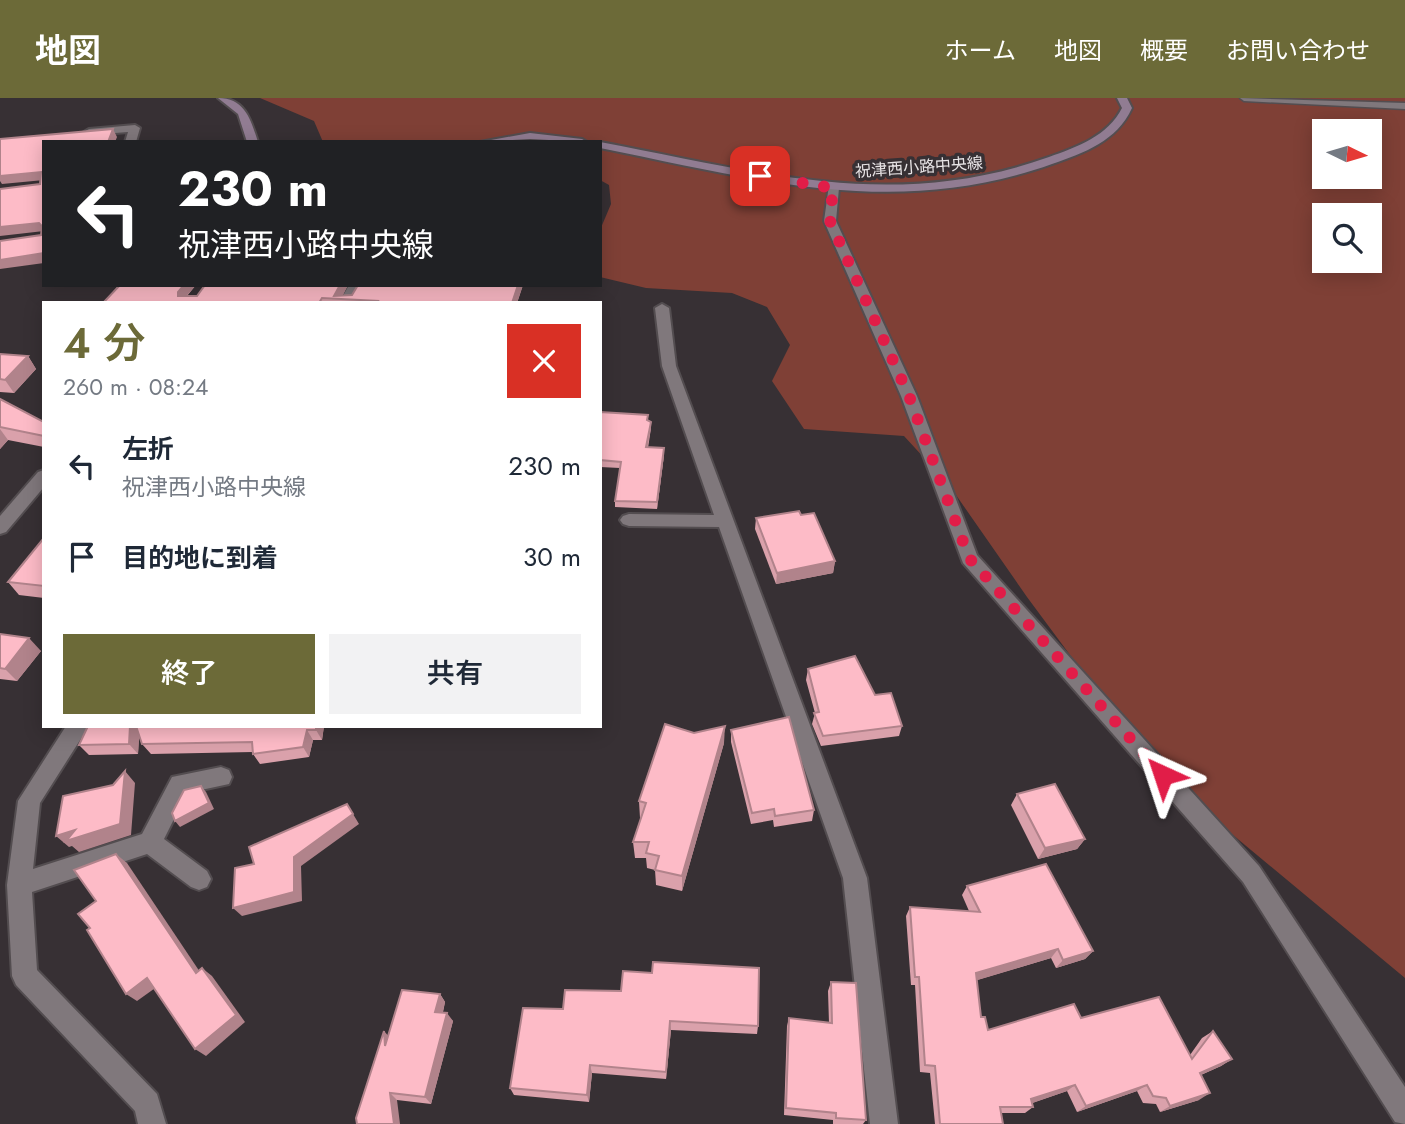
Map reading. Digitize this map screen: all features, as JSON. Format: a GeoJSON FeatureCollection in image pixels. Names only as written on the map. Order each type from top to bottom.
{"type":"FeatureCollection","features":[{"type":"Feature","properties":{"kind":"main road"},"geometry":{"type":"LineString","coordinates":[[223,98],[243,113],[252,140]]}},
{"type":"Feature","properties":{"kind":"main road","name":"祝津西小路中央線"},"geometry":{"type":"LineString","coordinates":[[602,145],[787,182],[833,188],[887,188],[968,181],[1007,175],[1042,165],[1085,146],[1118,127],[1127,108],[1122,98]]}},
{"type":"Feature","properties":{"kind":"main road"},"geometry":{"type":"LineString","coordinates":[[500,140],[530,136],[565,140]]}},
{"type":"Feature","properties":{"kind":"street"},"geometry":{"type":"LineString","coordinates":[[80,133],[135,128],[131,140]]}},
{"type":"Feature","properties":{"kind":"street"},"geometry":{"type":"LineString","coordinates":[[833,188],[830,221],[909,396],[969,558],[1251,874],[1405,1112]]}},
{"type":"Feature","properties":{"kind":"street"},"geometry":{"type":"LineString","coordinates":[[662,309],[669,366],[855,878],[884,1124]]}},
{"type":"Feature","properties":{"kind":"street"},"geometry":{"type":"LineString","coordinates":[[0,528],[42,478]]}},
{"type":"Feature","properties":{"kind":"street"},"geometry":{"type":"LineString","coordinates":[[629,520],[726,521]]}},
{"type":"Feature","properties":{"kind":"street"},"geometry":{"type":"LineString","coordinates":[[77,728],[29,801],[19,885],[25,976],[148,1104],[152,1124]]}},
{"type":"Feature","properties":{"kind":"street"},"geometry":{"type":"LineString","coordinates":[[19,885],[150,842],[180,784],[221,777]]}},
{"type":"Feature","properties":{"kind":"street"},"geometry":{"type":"LineString","coordinates":[[150,842],[199,879]]}},
{"type":"Feature","properties":{"kind":"lane"},"geometry":{"type":"LineString","coordinates":[[1244,98],[1405,106]]}},
{"type":"Feature","properties":{"kind":"shaded area"},"geometry":{"type":"Polygon","coordinates":[[[260,98],[1405,98],[1405,978],[1156,771],[1027,597],[949,485],[904,436],[804,429],[772,381],[790,345],[767,307],[732,293],[646,288],[602,277],[602,225],[611,204],[609,185],[602,181],[602,140],[322,140],[314,121],[260,98]]]}},
{"type":"Feature","properties":{"kind":"building"},"geometry":{"type":"Polygon","coordinates":[[[113,129],[109,140],[42,140],[42,226],[39,223],[0,227],[0,189],[40,184],[41,172],[0,176],[0,139],[113,129]]]}},
{"type":"Feature","properties":{"kind":"building"},"geometry":{"type":"Polygon","coordinates":[[[42,226],[42,253],[0,260],[0,241],[41,235],[42,226]]]}},
{"type":"Feature","properties":{"kind":"building"},"geometry":{"type":"Polygon","coordinates":[[[118,287],[182,287],[178,296],[197,296],[204,287],[339,287],[334,296],[352,295],[357,287],[517,287],[513,301],[378,301],[322,298],[320,301],[105,301],[118,287]]]}},
{"type":"Feature","properties":{"kind":"building"},"geometry":{"type":"Polygon","coordinates":[[[0,354],[28,356],[5,380],[0,379],[0,354]]]}},
{"type":"Feature","properties":{"kind":"building"},"geometry":{"type":"Polygon","coordinates":[[[0,399],[42,421],[42,436],[0,427],[0,399]]]}},
{"type":"Feature","properties":{"kind":"building"},"geometry":{"type":"Polygon","coordinates":[[[602,412],[648,415],[647,420],[651,422],[646,447],[664,448],[657,502],[615,501],[621,462],[602,460],[602,412]]]}},
{"type":"Feature","properties":{"kind":"building"},"geometry":{"type":"Polygon","coordinates":[[[799,511],[801,515],[814,513],[835,561],[777,573],[756,518],[799,511]]]}},
{"type":"Feature","properties":{"kind":"building"},"geometry":{"type":"Polygon","coordinates":[[[42,540],[42,586],[8,582],[42,540]]]}},
{"type":"Feature","properties":{"kind":"building"},"geometry":{"type":"Polygon","coordinates":[[[0,634],[29,638],[5,669],[0,668],[0,634]]]}},
{"type":"Feature","properties":{"kind":"building"},"geometry":{"type":"Polygon","coordinates":[[[855,656],[875,695],[891,693],[902,726],[823,736],[814,713],[819,712],[808,669],[855,656]]]}},
{"type":"Feature","properties":{"kind":"building"},"geometry":{"type":"Polygon","coordinates":[[[789,717],[814,810],[775,816],[774,809],[752,813],[731,730],[789,717]]]}},
{"type":"Feature","properties":{"kind":"building"},"geometry":{"type":"Polygon","coordinates":[[[665,724],[694,733],[725,726],[682,876],[655,870],[659,856],[646,853],[649,842],[633,842],[646,803],[639,801],[665,724]]]}},
{"type":"Feature","properties":{"kind":"building"},"geometry":{"type":"Polygon","coordinates":[[[87,728],[130,728],[129,744],[79,745],[87,728]]]}},
{"type":"Feature","properties":{"kind":"building"},"geometry":{"type":"Polygon","coordinates":[[[137,728],[316,728],[307,730],[303,747],[253,754],[252,742],[142,744],[137,728]]]}},
{"type":"Feature","properties":{"kind":"building"},"geometry":{"type":"Polygon","coordinates":[[[125,771],[120,824],[66,841],[75,830],[56,836],[63,796],[113,785],[125,771]]]}},
{"type":"Feature","properties":{"kind":"building"},"geometry":{"type":"Polygon","coordinates":[[[1055,784],[1085,839],[1045,848],[1017,794],[1055,784]]]}},
{"type":"Feature","properties":{"kind":"building"},"geometry":{"type":"Polygon","coordinates":[[[201,786],[209,803],[175,821],[172,813],[184,790],[201,786]]]}},
{"type":"Feature","properties":{"kind":"building"},"geometry":{"type":"Polygon","coordinates":[[[347,804],[353,814],[294,857],[294,892],[233,908],[235,868],[254,864],[249,847],[347,804]]]}},
{"type":"Feature","properties":{"kind":"building"},"geometry":{"type":"Polygon","coordinates":[[[116,854],[196,973],[202,968],[236,1015],[195,1049],[147,978],[126,994],[87,930],[90,928],[78,914],[96,901],[74,870],[116,854]]]}},
{"type":"Feature","properties":{"kind":"building"},"geometry":{"type":"Polygon","coordinates":[[[1046,864],[1093,951],[1063,960],[1058,949],[976,973],[981,1017],[985,1017],[988,1030],[1074,1004],[1081,1018],[1159,997],[1192,1059],[1213,1031],[1232,1059],[1200,1073],[1210,1093],[1170,1106],[1166,1098],[1153,1096],[1147,1085],[1086,1106],[1075,1085],[1031,1099],[1033,1107],[1000,1107],[1003,1124],[940,1124],[935,1066],[925,1065],[919,977],[915,977],[910,907],[980,912],[967,886],[1046,864]]]}},
{"type":"Feature","properties":{"kind":"building"},"geometry":{"type":"Polygon","coordinates":[[[653,962],[759,968],[758,1026],[670,1021],[666,1072],[590,1065],[587,1095],[510,1088],[523,1008],[563,1009],[565,990],[621,991],[623,971],[652,973],[653,962]]]}},
{"type":"Feature","properties":{"kind":"building"},"geometry":{"type":"Polygon","coordinates":[[[831,982],[856,983],[866,1120],[836,1118],[836,1113],[786,1108],[789,1018],[832,1023],[831,982]]]}},
{"type":"Feature","properties":{"kind":"building"},"geometry":{"type":"Polygon","coordinates":[[[402,990],[440,994],[435,1012],[447,1013],[425,1097],[390,1093],[394,1124],[357,1124],[356,1118],[384,1031],[385,1046],[402,990]]]}},
{"type":"Feature","properties":{"kind":"route"},"geometry":{"type":"LineString","coordinates":[[760,176],[833,188],[830,221],[909,396],[969,558],[1163,775]]}}]}
